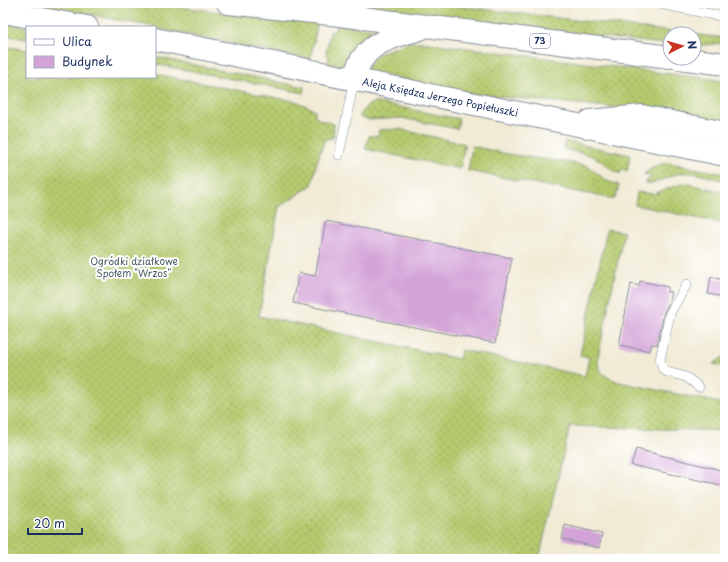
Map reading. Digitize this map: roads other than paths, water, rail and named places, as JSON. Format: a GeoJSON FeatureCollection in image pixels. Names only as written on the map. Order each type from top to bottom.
{"type":"FeatureCollection","features":[{"type":"Feature","properties":{"kind":"main road","name":"73"},"geometry":{"type":"LineString","coordinates":[[228,3],[327,13],[662,56]]}},
{"type":"Feature","properties":{"kind":"main road"},"geometry":{"type":"LineString","coordinates":[[3,12],[81,26]]}},
{"type":"Feature","properties":{"kind":"main road"},"geometry":{"type":"LineString","coordinates":[[354,80],[359,61],[371,49],[396,36],[427,27]]}},
{"type":"Feature","properties":{"kind":"main road","name":"Aleja Księdza Jerzego Popiełuszki"},"geometry":{"type":"LineString","coordinates":[[156,39],[725,155]]}},
{"type":"Feature","properties":{"kind":"main road"},"geometry":{"type":"LineString","coordinates":[[702,61],[725,64]]}},
{"type":"Feature","properties":{"kind":"main road"},"geometry":{"type":"LineString","coordinates":[[567,123],[642,116],[725,133]]}},
{"type":"Feature","properties":{"kind":"lane"},"geometry":{"type":"LineString","coordinates":[[655,3],[725,17]]}},
{"type":"Feature","properties":{"kind":"lane"},"geometry":{"type":"LineString","coordinates":[[339,155],[354,80]]}},
{"type":"Feature","properties":{"kind":"lane"},"geometry":{"type":"LineString","coordinates":[[687,284],[670,313],[660,360],[663,369],[667,372],[686,377],[700,387]]}},
{"type":"Feature","properties":{"kind":"park label","name":"Ogródki działkowe Społem \"Wrzos\""},"geometry":{"type":"Point","coordinates":[134,266]}}]}
